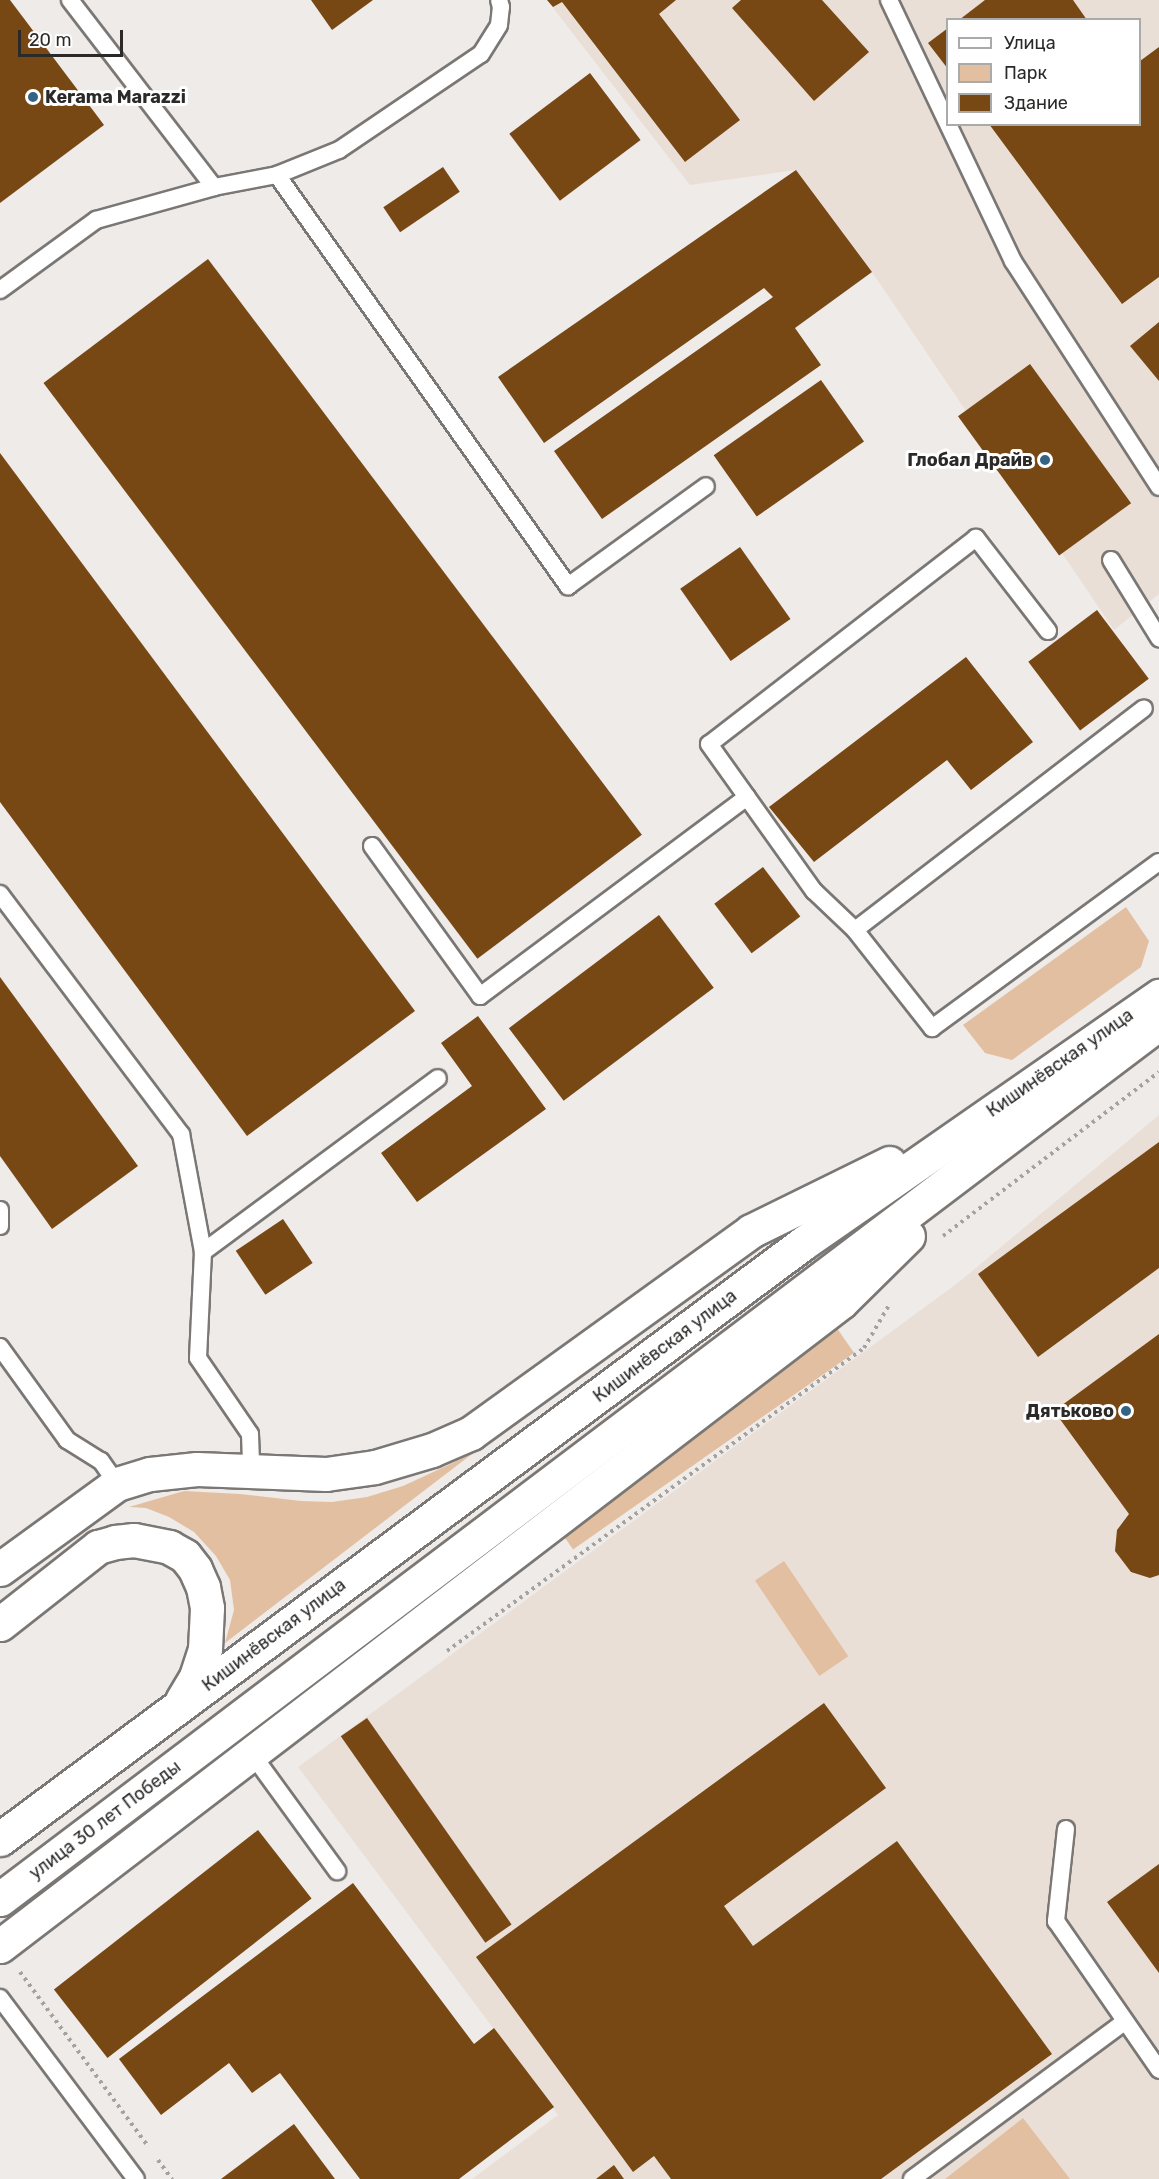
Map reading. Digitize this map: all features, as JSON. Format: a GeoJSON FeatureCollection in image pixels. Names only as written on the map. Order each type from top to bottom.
{"type":"FeatureCollection","features":[{"type":"Feature","properties":{"kind":"street","name":"Кишинёвская улица"},"geometry":{"type":"LineString","coordinates":[[178,1706],[802,1244],[980,1118],[1159,996]]}},
{"type":"Feature","properties":{"kind":"street","name":"Кишинёвская улица"},"geometry":{"type":"LineString","coordinates":[[211,1741],[1159,1023]]}},
{"type":"Feature","properties":{"kind":"street"},"geometry":{"type":"LineString","coordinates":[[0,1569],[117,1484],[150,1474],[198,1469],[326,1474],[375,1467],[432,1450],[471,1433],[751,1231],[980,1118]]}},
{"type":"Feature","properties":{"kind":"street"},"geometry":{"type":"LineString","coordinates":[[9,1958],[252,1754],[841,1302],[999,1146]]}},
{"type":"Feature","properties":{"kind":"street"},"geometry":{"type":"LineString","coordinates":[[0,1624],[98,1547],[134,1540],[169,1547],[185,1556],[195,1569],[203,1587],[207,1608],[205,1649],[196,1677],[178,1706],[0,1839]]}},
{"type":"Feature","properties":{"kind":"street","name":"улица 30 лет Победы"},"geometry":{"type":"LineString","coordinates":[[0,1899],[211,1741]]}},
{"type":"Feature","properties":{"kind":"lane"},"geometry":{"type":"LineString","coordinates":[[70,0],[214,187]]}},
{"type":"Feature","properties":{"kind":"lane"},"geometry":{"type":"LineString","coordinates":[[0,290],[96,220],[214,187],[277,175],[339,150],[481,54],[499,25],[501,7],[499,0]]}},
{"type":"Feature","properties":{"kind":"lane"},"geometry":{"type":"LineString","coordinates":[[889,0],[946,120]]}},
{"type":"Feature","properties":{"kind":"lane"},"geometry":{"type":"LineString","coordinates":[[949,126],[1013,261],[1158,482]]}},
{"type":"Feature","properties":{"kind":"lane"},"geometry":{"type":"LineString","coordinates":[[277,175],[568,586],[706,486]]}},
{"type":"Feature","properties":{"kind":"lane"},"geometry":{"type":"LineString","coordinates":[[1048,631],[976,538],[709,744],[813,891],[855,930],[932,1028],[1159,862]]}},
{"type":"Feature","properties":{"kind":"lane"},"geometry":{"type":"LineString","coordinates":[[1111,560],[1159,638]]}},
{"type":"Feature","properties":{"kind":"lane"},"geometry":{"type":"LineString","coordinates":[[855,930],[1144,708]]}},
{"type":"Feature","properties":{"kind":"lane"},"geometry":{"type":"LineString","coordinates":[[372,846],[480,996],[747,797]]}},
{"type":"Feature","properties":{"kind":"lane"},"geometry":{"type":"LineString","coordinates":[[0,894],[181,1134],[203,1252],[198,1358],[250,1434],[251,1470]]}},
{"type":"Feature","properties":{"kind":"lane"},"geometry":{"type":"LineString","coordinates":[[203,1252],[438,1078]]}},
{"type":"Feature","properties":{"kind":"lane"},"geometry":{"type":"LineString","coordinates":[[0,1210],[0,1226]]}},
{"type":"Feature","properties":{"kind":"lane"},"geometry":{"type":"LineString","coordinates":[[0,1347],[67,1440],[101,1461],[117,1484]]}},
{"type":"Feature","properties":{"kind":"lane"},"geometry":{"type":"LineString","coordinates":[[252,1754],[337,1871]]}},
{"type":"Feature","properties":{"kind":"lane"},"geometry":{"type":"LineString","coordinates":[[1066,1829],[1056,1921],[1159,2070]]}},
{"type":"Feature","properties":{"kind":"lane"},"geometry":{"type":"LineString","coordinates":[[0,1998],[136,2179]]}},
{"type":"Feature","properties":{"kind":"lane"},"geometry":{"type":"LineString","coordinates":[[912,2179],[1124,2022]]}},
{"type":"Feature","properties":{"kind":"path"},"geometry":{"type":"LineString","coordinates":[[9,1958],[172,2179]]}},
{"type":"Feature","properties":{"kind":"shaded area"},"geometry":{"type":"Polygon","coordinates":[[[547,0],[1159,0],[1159,594],[1114,630],[872,272],[796,170],[690,185],[547,0]]]}},
{"type":"Feature","properties":{"kind":"shaded area"},"geometry":{"type":"Polygon","coordinates":[[[1159,1115],[1159,2179],[472,2179],[558,2115],[298,1767],[959,1282],[1159,1115]]]}},
{"type":"Feature","properties":{"kind":"green space"},"geometry":{"type":"Polygon","coordinates":[[[1126,907],[1149,941],[1141,967],[1012,1060],[985,1053],[963,1025],[1126,907]]]}},
{"type":"Feature","properties":{"kind":"green space"},"geometry":{"type":"Polygon","coordinates":[[[834,1324],[854,1353],[573,1549],[553,1521],[834,1324]]]}},
{"type":"Feature","properties":{"kind":"green space"},"geometry":{"type":"Polygon","coordinates":[[[472,1454],[225,1643],[234,1610],[230,1580],[216,1556],[194,1532],[169,1517],[146,1508],[129,1507],[184,1491],[301,1501],[332,1502],[367,1497],[403,1486],[472,1454]]]}},
{"type":"Feature","properties":{"kind":"green space"},"geometry":{"type":"Polygon","coordinates":[[[784,1561],[848,1656],[819,1676],[755,1581],[784,1561]]]}},
{"type":"Feature","properties":{"kind":"green space"},"geometry":{"type":"Polygon","coordinates":[[[1023,2118],[1070,2179],[945,2179],[1023,2118]]]}},
{"type":"Feature","properties":{"kind":"building"},"geometry":{"type":"Polygon","coordinates":[[[0,0],[10,0],[104,125],[0,203],[0,0]]]}},
{"type":"Feature","properties":{"kind":"building"},"geometry":{"type":"Polygon","coordinates":[[[311,0],[373,0],[332,30],[311,0]]]}},
{"type":"Feature","properties":{"kind":"building"},"geometry":{"type":"Polygon","coordinates":[[[547,0],[676,0],[659,14],[740,120],[685,162],[562,2],[553,7],[547,0]]]}},
{"type":"Feature","properties":{"kind":"building"},"geometry":{"type":"Polygon","coordinates":[[[741,0],[822,0],[869,52],[814,101],[732,8],[741,0]]]}},
{"type":"Feature","properties":{"kind":"building"},"geometry":{"type":"Polygon","coordinates":[[[985,0],[1073,0],[1086,18],[962,18],[985,0]]]}},
{"type":"Feature","properties":{"kind":"building"},"geometry":{"type":"Polygon","coordinates":[[[946,30],[946,66],[928,43],[946,30]]]}},
{"type":"Feature","properties":{"kind":"building"},"geometry":{"type":"Polygon","coordinates":[[[1159,47],[1159,277],[1122,304],[990,126],[1141,126],[1141,60],[1159,47]]]}},
{"type":"Feature","properties":{"kind":"building"},"geometry":{"type":"Polygon","coordinates":[[[590,73],[641,140],[560,201],[509,134],[590,73]]]}},
{"type":"Feature","properties":{"kind":"building"},"geometry":{"type":"Polygon","coordinates":[[[443,167],[460,192],[400,232],[383,207],[443,167]]]}},
{"type":"Feature","properties":{"kind":"building"},"geometry":{"type":"Polygon","coordinates":[[[796,170],[872,272],[795,328],[821,365],[602,519],[554,451],[773,297],[764,288],[544,443],[498,377],[796,170]]]}},
{"type":"Feature","properties":{"kind":"building"},"geometry":{"type":"Polygon","coordinates":[[[208,259],[642,835],[477,959],[43,383],[208,259]]]}},
{"type":"Feature","properties":{"kind":"building"},"geometry":{"type":"Polygon","coordinates":[[[1159,322],[1159,381],[1130,346],[1159,322]]]}},
{"type":"Feature","properties":{"kind":"building","name":"Глобал Драйв"},"geometry":{"type":"Polygon","coordinates":[[[1030,364],[1131,503],[1059,555],[958,416],[1030,364]]]}},
{"type":"Feature","properties":{"kind":"building"},"geometry":{"type":"Polygon","coordinates":[[[821,380],[864,441],[757,517],[714,455],[821,380]]]}},
{"type":"Feature","properties":{"kind":"building"},"geometry":{"type":"Polygon","coordinates":[[[0,453],[415,1011],[247,1136],[0,802],[0,453]]]}},
{"type":"Feature","properties":{"kind":"building"},"geometry":{"type":"Polygon","coordinates":[[[740,547],[790,619],[731,661],[680,589],[740,547]]]}},
{"type":"Feature","properties":{"kind":"building"},"geometry":{"type":"Polygon","coordinates":[[[1097,610],[1149,679],[1080,730],[1028,662],[1097,610]]]}},
{"type":"Feature","properties":{"kind":"building"},"geometry":{"type":"Polygon","coordinates":[[[966,657],[1033,742],[971,790],[947,760],[814,862],[769,807],[966,657]]]}},
{"type":"Feature","properties":{"kind":"building"},"geometry":{"type":"Polygon","coordinates":[[[763,867],[800,917],[752,953],[714,904],[763,867]]]}},
{"type":"Feature","properties":{"kind":"building"},"geometry":{"type":"Polygon","coordinates":[[[659,915],[714,988],[564,1101],[509,1028],[659,915]]]}},
{"type":"Feature","properties":{"kind":"building"},"geometry":{"type":"Polygon","coordinates":[[[0,977],[138,1166],[52,1229],[0,1156],[0,977]]]}},
{"type":"Feature","properties":{"kind":"building"},"geometry":{"type":"Polygon","coordinates":[[[478,1016],[546,1109],[417,1202],[381,1153],[472,1086],[441,1043],[478,1016]]]}},
{"type":"Feature","properties":{"kind":"building"},"geometry":{"type":"Polygon","coordinates":[[[1159,1142],[1159,1268],[1038,1357],[978,1274],[1159,1142]]]}},
{"type":"Feature","properties":{"kind":"building"},"geometry":{"type":"Polygon","coordinates":[[[283,1219],[313,1263],[265,1295],[236,1251],[283,1219]]]}},
{"type":"Feature","properties":{"kind":"building"},"geometry":{"type":"Polygon","coordinates":[[[1159,1334],[1159,1575],[1150,1578],[1131,1572],[1115,1551],[1117,1530],[1129,1514],[1054,1411],[1159,1334]]]}},
{"type":"Feature","properties":{"kind":"building"},"geometry":{"type":"Polygon","coordinates":[[[824,1703],[886,1788],[724,1906],[753,1946],[897,1841],[1052,2054],[881,2179],[671,2179],[654,2156],[633,2172],[476,1957],[824,1703]]]}},
{"type":"Feature","properties":{"kind":"building"},"geometry":{"type":"Polygon","coordinates":[[[367,1718],[512,1924],[485,1943],[341,1736],[367,1718]]]}},
{"type":"Feature","properties":{"kind":"building"},"geometry":{"type":"Polygon","coordinates":[[[258,1830],[312,1899],[107,2058],[54,1989],[258,1830]]]}},
{"type":"Feature","properties":{"kind":"building"},"geometry":{"type":"Polygon","coordinates":[[[1159,1864],[1159,1973],[1107,1902],[1159,1864]]]}},
{"type":"Feature","properties":{"kind":"building"},"geometry":{"type":"Polygon","coordinates":[[[353,1883],[474,2044],[494,2028],[554,2107],[459,2179],[360,2179],[280,2073],[252,2093],[229,2063],[161,2115],[119,2059],[353,1883]]]}},
{"type":"Feature","properties":{"kind":"building"},"geometry":{"type":"Polygon","coordinates":[[[294,2124],[335,2179],[221,2179],[294,2124]]]}},
{"type":"Feature","properties":{"kind":"building"},"geometry":{"type":"Polygon","coordinates":[[[614,2165],[624,2179],[596,2179],[614,2165]]]}},
{"type":"Feature","properties":{"kind":"place","name":"Kerama Marazzi"},"geometry":{"type":"Point","coordinates":[33,97]}},
{"type":"Feature","properties":{"kind":"place","name":"Глобал Драйв"},"geometry":{"type":"Point","coordinates":[1045,460]}},
{"type":"Feature","properties":{"kind":"place","name":"Дятьково"},"geometry":{"type":"Point","coordinates":[1126,1411]}}]}
